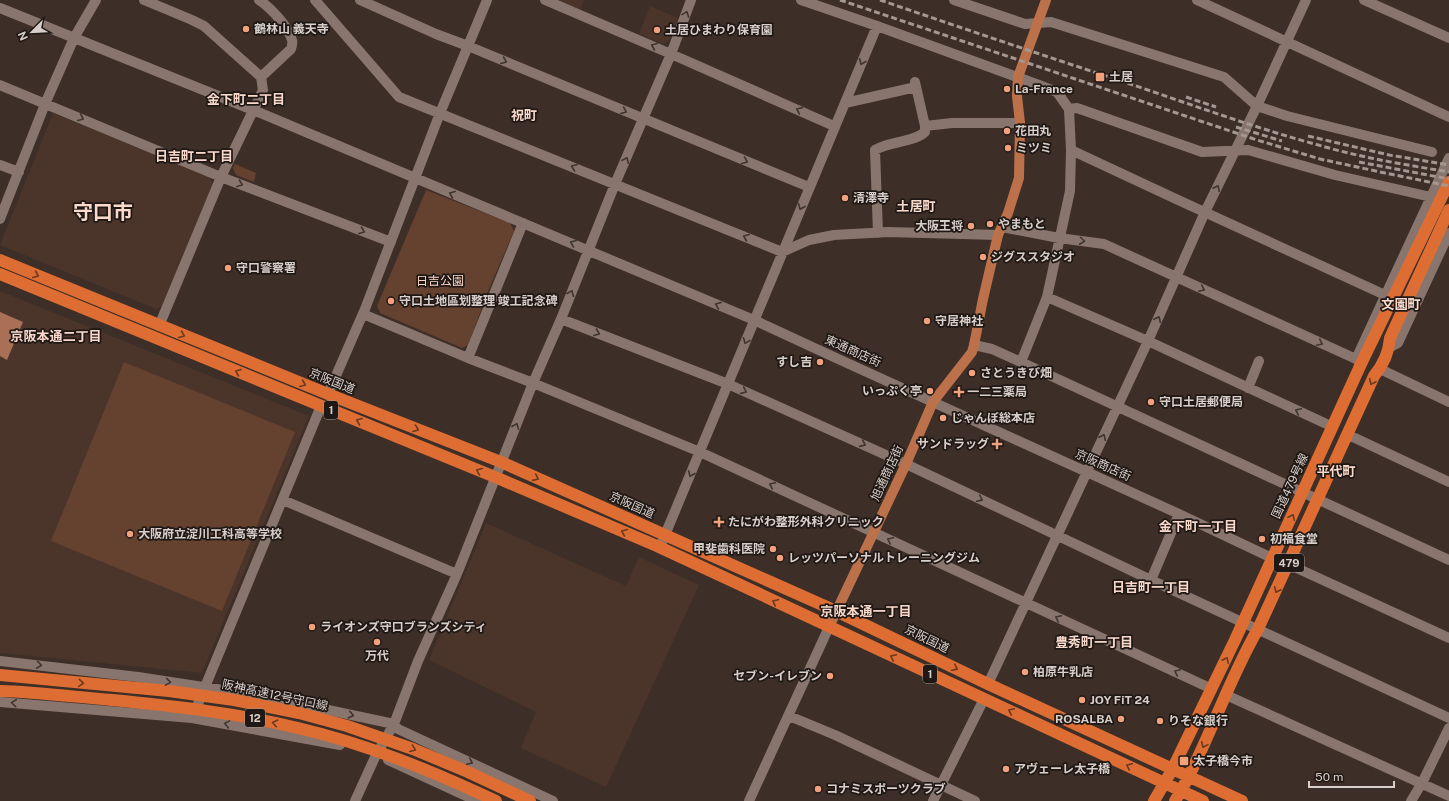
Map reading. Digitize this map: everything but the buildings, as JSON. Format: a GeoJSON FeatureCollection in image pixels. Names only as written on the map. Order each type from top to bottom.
{"type":"FeatureCollection","features":[{"type":"Feature","properties":{"kind":"highway","name":"国道479号線"},"geometry":{"type":"LineString","coordinates":[[1154,801],[1172,770],[1212,689],[1243,622],[1267,555],[1303,493],[1333,427],[1359,362],[1449,182]]}},
{"type":"Feature","properties":{"kind":"highway","name":"479"},"geometry":{"type":"LineString","coordinates":[[1178,796],[1189,778],[1248,646],[1258,629],[1374,376],[1380,369],[1389,348],[1390,338],[1449,210]]}},
{"type":"Feature","properties":{"kind":"highway","name":"京阪国道"},"geometry":{"type":"LineString","coordinates":[[0,260],[159,326],[501,462],[836,611],[988,684],[1189,778],[1242,801]]}},
{"type":"Feature","properties":{"kind":"highway","name":"1"},"geometry":{"type":"LineString","coordinates":[[0,274],[495,477],[660,548],[1164,782],[1178,796],[1204,801]]}},
{"type":"Feature","properties":{"kind":"highway","name":"阪神高速12号守口線"},"geometry":{"type":"LineString","coordinates":[[0,675],[212,696],[299,713],[347,726],[413,749],[468,772],[530,801]]}},
{"type":"Feature","properties":{"kind":"highway","name":"12"},"geometry":{"type":"LineString","coordinates":[[0,692],[82,697],[165,705],[234,714],[284,724],[333,737],[388,755],[455,782],[496,801]]}},
{"type":"Feature","properties":{"kind":"main road","name":"旭通商店街"},"geometry":{"type":"LineString","coordinates":[[829,627],[906,464],[933,402],[972,352],[983,299],[1000,231],[1019,178],[1020,123],[1017,96],[1018,77],[1046,0]]}},
{"type":"Feature","properties":{"kind":"street"},"geometry":{"type":"LineString","coordinates":[[0,219],[45,104],[74,38],[96,0]]}},
{"type":"Feature","properties":{"kind":"street"},"geometry":{"type":"LineString","coordinates":[[144,0],[204,26],[261,77],[263,90],[221,177],[159,326]]}},
{"type":"Feature","properties":{"kind":"street"},"geometry":{"type":"LineString","coordinates":[[259,0],[271,9],[283,23],[292,39],[291,49],[261,77]]}},
{"type":"Feature","properties":{"kind":"street"},"geometry":{"type":"LineString","coordinates":[[315,0],[399,97],[440,112],[782,252],[809,240],[834,235],[878,233],[1000,231],[1104,244],[1359,362],[1385,295],[1449,158]]}},
{"type":"Feature","properties":{"kind":"street"},"geometry":{"type":"LineString","coordinates":[[360,0],[436,34],[809,187]]}},
{"type":"Feature","properties":{"kind":"street"},"geometry":{"type":"LineString","coordinates":[[328,394],[363,314],[440,112],[487,0]]}},
{"type":"Feature","properties":{"kind":"street"},"geometry":{"type":"LineString","coordinates":[[545,0],[834,126]]}},
{"type":"Feature","properties":{"kind":"street"},"geometry":{"type":"LineString","coordinates":[[356,801],[376,755],[394,724],[418,661],[457,574],[533,383],[615,184],[671,54],[691,0]]}},
{"type":"Feature","properties":{"kind":"street"},"geometry":{"type":"LineString","coordinates":[[801,0],[877,26],[1057,92],[1069,109],[1071,150],[1070,191],[1047,297],[1021,362]]}},
{"type":"Feature","properties":{"kind":"street"},"geometry":{"type":"LineString","coordinates":[[954,0],[1025,24],[1052,22],[1224,77],[1257,106],[1288,116],[1432,152]]}},
{"type":"Feature","properties":{"kind":"street"},"geometry":{"type":"LineString","coordinates":[[1197,0],[1449,117]]}},
{"type":"Feature","properties":{"kind":"street"},"geometry":{"type":"LineString","coordinates":[[988,684],[1178,277],[1205,212],[1257,106],[1306,0]]}},
{"type":"Feature","properties":{"kind":"street"},"geometry":{"type":"LineString","coordinates":[[1364,0],[1449,38]]}},
{"type":"Feature","properties":{"kind":"street","name":"東通商店街"},"geometry":{"type":"LineString","coordinates":[[0,8],[253,110],[415,179],[589,250],[758,322],[933,402]]}},
{"type":"Feature","properties":{"kind":"street"},"geometry":{"type":"LineString","coordinates":[[660,548],[728,384],[758,322],[782,252],[877,26]]}},
{"type":"Feature","properties":{"kind":"street"},"geometry":{"type":"LineString","coordinates":[[844,103],[916,84],[925,132],[917,137],[882,145],[875,150],[878,233]]}},
{"type":"Feature","properties":{"kind":"street"},"geometry":{"type":"LineString","coordinates":[[0,85],[221,177],[391,242]]}},
{"type":"Feature","properties":{"kind":"street"},"geometry":{"type":"LineString","coordinates":[[1069,109],[1077,108],[1202,152],[1248,150],[1335,175],[1431,197]]}},
{"type":"Feature","properties":{"kind":"street"},"geometry":{"type":"LineString","coordinates":[[925,126],[952,123],[1020,123]]}},
{"type":"Feature","properties":{"kind":"street"},"geometry":{"type":"LineString","coordinates":[[1071,150],[1385,295]]}},
{"type":"Feature","properties":{"kind":"street"},"geometry":{"type":"LineString","coordinates":[[0,165],[19,172]]}},
{"type":"Feature","properties":{"kind":"street"},"geometry":{"type":"LineString","coordinates":[[468,358],[523,223]]}},
{"type":"Feature","properties":{"kind":"street"},"geometry":{"type":"LineString","coordinates":[[1389,348],[1398,343],[1446,248],[1449,233]]}},
{"type":"Feature","properties":{"kind":"street"},"geometry":{"type":"LineString","coordinates":[[1047,297],[1148,341],[1333,427]]}},
{"type":"Feature","properties":{"kind":"street"},"geometry":{"type":"LineString","coordinates":[[363,314],[700,452],[1212,689]]}},
{"type":"Feature","properties":{"kind":"street"},"geometry":{"type":"LineString","coordinates":[[561,318],[728,384],[906,464],[1151,580],[1449,718]]}},
{"type":"Feature","properties":{"kind":"street"},"geometry":{"type":"LineString","coordinates":[[974,345],[992,349],[1021,362],[1117,408],[1449,560]]}},
{"type":"Feature","properties":{"kind":"street"},"geometry":{"type":"LineString","coordinates":[[1248,388],[1259,361]]}},
{"type":"Feature","properties":{"kind":"street"},"geometry":{"type":"LineString","coordinates":[[1380,369],[1449,402]]}},
{"type":"Feature","properties":{"kind":"street","name":"京阪商店街"},"geometry":{"type":"LineString","coordinates":[[933,402],[1267,555]]}},
{"type":"Feature","properties":{"kind":"street"},"geometry":{"type":"LineString","coordinates":[[192,718],[322,406]]}},
{"type":"Feature","properties":{"kind":"street"},"geometry":{"type":"LineString","coordinates":[[1347,436],[1355,438],[1449,482]]}},
{"type":"Feature","properties":{"kind":"street"},"geometry":{"type":"LineString","coordinates":[[283,500],[457,574]]}},
{"type":"Feature","properties":{"kind":"street"},"geometry":{"type":"LineString","coordinates":[[1151,580],[1179,514]]}},
{"type":"Feature","properties":{"kind":"street"},"geometry":{"type":"LineString","coordinates":[[1288,564],[1449,638]]}},
{"type":"Feature","properties":{"kind":"street"},"geometry":{"type":"LineString","coordinates":[[749,801],[829,627]]}},
{"type":"Feature","properties":{"kind":"street"},"geometry":{"type":"LineString","coordinates":[[0,661],[138,677],[262,696],[394,724],[398,729],[554,801]]}},
{"type":"Feature","properties":{"kind":"street"},"geometry":{"type":"LineString","coordinates":[[1226,695],[1449,796]]}},
{"type":"Feature","properties":{"kind":"street"},"geometry":{"type":"LineString","coordinates":[[934,801],[984,699]]}},
{"type":"Feature","properties":{"kind":"street"},"geometry":{"type":"LineString","coordinates":[[0,702],[192,718],[332,743],[376,755],[477,801]]}},
{"type":"Feature","properties":{"kind":"street"},"geometry":{"type":"LineString","coordinates":[[789,716],[835,735],[975,801]]}},
{"type":"Feature","properties":{"kind":"street"},"geometry":{"type":"LineString","coordinates":[[1411,801],[1422,783],[1449,728]]}},
{"type":"Feature","properties":{"kind":"shaded area"},"geometry":{"type":"Polygon","coordinates":[[[555,0],[584,0],[580,10],[555,0]]]}},
{"type":"Feature","properties":{"kind":"shaded area"},"geometry":{"type":"Polygon","coordinates":[[[650,6],[678,18],[669,41],[664,44],[639,34],[650,6]]]}},
{"type":"Feature","properties":{"kind":"shaded area"},"geometry":{"type":"Polygon","coordinates":[[[53,113],[209,176],[213,184],[162,306],[156,309],[0,245],[53,113]]]}},
{"type":"Feature","properties":{"kind":"shaded area","name":"大阪府立淀川工科高等学校"},"geometry":{"type":"Polygon","coordinates":[[[0,291],[309,416],[202,673],[0,653],[0,291]]]}},
{"type":"Feature","properties":{"kind":"shaded area"},"geometry":{"type":"Polygon","coordinates":[[[0,312],[23,322],[7,360],[0,356],[0,312]]]}},
{"type":"Feature","properties":{"kind":"shaded area"},"geometry":{"type":"Polygon","coordinates":[[[486,523],[626,586],[639,557],[699,585],[606,787],[521,748],[536,712],[429,660],[486,523]]]}},
{"type":"Feature","properties":{"kind":"green space"},"geometry":{"type":"Polygon","coordinates":[[[235,164],[256,173],[254,182],[236,175],[233,168],[235,164]]]}},
{"type":"Feature","properties":{"kind":"green space","name":"日吉公園"},"geometry":{"type":"Polygon","coordinates":[[[426,190],[510,223],[514,231],[489,289],[468,345],[462,348],[380,313],[377,306],[426,190]]]}},
{"type":"Feature","properties":{"kind":"green space"},"geometry":{"type":"Polygon","coordinates":[[[124,362],[295,432],[222,611],[51,541],[124,362]]]}},
{"type":"Feature","properties":{"kind":"railway"},"geometry":{"type":"LineString","coordinates":[[840,0],[1257,140],[1320,159],[1449,186]]}},
{"type":"Feature","properties":{"kind":"railway"},"geometry":{"type":"LineString","coordinates":[[880,0],[1238,121],[1294,138],[1369,158],[1449,172]]}},
{"type":"Feature","properties":{"kind":"railway"},"geometry":{"type":"LineString","coordinates":[[1186,97],[1216,107]]}},
{"type":"Feature","properties":{"kind":"railway"},"geometry":{"type":"LineString","coordinates":[[1236,127],[1282,141]]}},
{"type":"Feature","properties":{"kind":"railway"},"geometry":{"type":"LineString","coordinates":[[1308,136],[1389,155],[1449,165]]}},
{"type":"Feature","properties":{"kind":"railway"},"geometry":{"type":"LineString","coordinates":[[1359,162],[1449,179]]}},
{"type":"Feature","properties":{"kind":"place","name":"鶴林山 義天寺"},"geometry":{"type":"Point","coordinates":[246,29]}},
{"type":"Feature","properties":{"kind":"place","name":"土居ひまわり保育園"},"geometry":{"type":"Point","coordinates":[657,30]}},
{"type":"Feature","properties":{"kind":"place","name":"土居"},"geometry":{"type":"Point","coordinates":[1100,77]}},
{"type":"Feature","properties":{"kind":"place","name":"La-France"},"geometry":{"type":"Point","coordinates":[1007,89]}},
{"type":"Feature","properties":{"kind":"place","name":"花田丸"},"geometry":{"type":"Point","coordinates":[1007,131]}},
{"type":"Feature","properties":{"kind":"place","name":"ミツミ"},"geometry":{"type":"Point","coordinates":[1008,148]}},
{"type":"Feature","properties":{"kind":"place","name":"清澤寺"},"geometry":{"type":"Point","coordinates":[845,198]}},
{"type":"Feature","properties":{"kind":"place","name":"やまもと"},"geometry":{"type":"Point","coordinates":[990,224]}},
{"type":"Feature","properties":{"kind":"place","name":"大阪王将"},"geometry":{"type":"Point","coordinates":[971,226]}},
{"type":"Feature","properties":{"kind":"place","name":"ジグススタジオ"},"geometry":{"type":"Point","coordinates":[983,257]}},
{"type":"Feature","properties":{"kind":"place","name":"守口警察署"},"geometry":{"type":"Point","coordinates":[228,268]}},
{"type":"Feature","properties":{"kind":"place","name":"守口土地區划整理 竣工記念碑"},"geometry":{"type":"Point","coordinates":[391,301]}},
{"type":"Feature","properties":{"kind":"place","name":"守居神社"},"geometry":{"type":"Point","coordinates":[927,321]}},
{"type":"Feature","properties":{"kind":"place","name":"すし吉"},"geometry":{"type":"Point","coordinates":[820,362]}},
{"type":"Feature","properties":{"kind":"place","name":"さとうきび畑"},"geometry":{"type":"Point","coordinates":[972,373]}},
{"type":"Feature","properties":{"kind":"place","name":"いっぷく亭"},"geometry":{"type":"Point","coordinates":[930,391]}},
{"type":"Feature","properties":{"kind":"place","name":"一二三薬局"},"geometry":{"type":"Point","coordinates":[959,392]}},
{"type":"Feature","properties":{"kind":"place","name":"守口土居郵便局"},"geometry":{"type":"Point","coordinates":[1151,402]}},
{"type":"Feature","properties":{"kind":"place","name":"じゃんぼ総本店"},"geometry":{"type":"Point","coordinates":[943,418]}},
{"type":"Feature","properties":{"kind":"place","name":"サンドラッグ"},"geometry":{"type":"Point","coordinates":[997,444]}},
{"type":"Feature","properties":{"kind":"place","name":"たにがわ整形外科クリニック"},"geometry":{"type":"Point","coordinates":[719,522]}},
{"type":"Feature","properties":{"kind":"place","name":"大阪府立淀川工科高等学校"},"geometry":{"type":"Point","coordinates":[130,534]}},
{"type":"Feature","properties":{"kind":"place","name":"初福食堂"},"geometry":{"type":"Point","coordinates":[1262,539]}},
{"type":"Feature","properties":{"kind":"place","name":"甲斐歯科医院"},"geometry":{"type":"Point","coordinates":[773,549]}},
{"type":"Feature","properties":{"kind":"place","name":"レッツパーソナルトレーニングジム"},"geometry":{"type":"Point","coordinates":[780,558]}},
{"type":"Feature","properties":{"kind":"place","name":"ライオンズ守口ブランズシティ"},"geometry":{"type":"Point","coordinates":[312,627]}},
{"type":"Feature","properties":{"kind":"place","name":"万代"},"geometry":{"type":"Point","coordinates":[377,642]}},
{"type":"Feature","properties":{"kind":"place","name":"柏原牛乳店"},"geometry":{"type":"Point","coordinates":[1025,672]}},
{"type":"Feature","properties":{"kind":"place","name":"セブン-イレブン"},"geometry":{"type":"Point","coordinates":[830,676]}},
{"type":"Feature","properties":{"kind":"place","name":"JOY FiT 24"},"geometry":{"type":"Point","coordinates":[1082,700]}},
{"type":"Feature","properties":{"kind":"place","name":"ROSALBA"},"geometry":{"type":"Point","coordinates":[1121,719]}},
{"type":"Feature","properties":{"kind":"place","name":"りそな銀行"},"geometry":{"type":"Point","coordinates":[1160,721]}},
{"type":"Feature","properties":{"kind":"place","name":"太子橋今市"},"geometry":{"type":"Point","coordinates":[1184,761]}},
{"type":"Feature","properties":{"kind":"place","name":"アヴェーレ太子橋"},"geometry":{"type":"Point","coordinates":[1006,769]}},
{"type":"Feature","properties":{"kind":"place","name":"コナミスポーツクラブ"},"geometry":{"type":"Point","coordinates":[818,789]}},
{"type":"Feature","properties":{"kind":"district","name":"金下町二丁目"},"geometry":{"type":"Point","coordinates":[246,99]}},
{"type":"Feature","properties":{"kind":"district","name":"祝町"},"geometry":{"type":"Point","coordinates":[524,115]}},
{"type":"Feature","properties":{"kind":"district","name":"日吉町二丁目"},"geometry":{"type":"Point","coordinates":[194,156]}},
{"type":"Feature","properties":{"kind":"district","name":"土居町"},"geometry":{"type":"Point","coordinates":[916,206]}},
{"type":"Feature","properties":{"kind":"district","name":"守口市"},"geometry":{"type":"Point","coordinates":[103,212]}},
{"type":"Feature","properties":{"kind":"district","name":"文園町"},"geometry":{"type":"Point","coordinates":[1401,304]}},
{"type":"Feature","properties":{"kind":"district","name":"京阪本通二丁目"},"geometry":{"type":"Point","coordinates":[56,336]}},
{"type":"Feature","properties":{"kind":"district","name":"平代町"},"geometry":{"type":"Point","coordinates":[1336,471]}},
{"type":"Feature","properties":{"kind":"district","name":"金下町一丁目"},"geometry":{"type":"Point","coordinates":[1198,526]}},
{"type":"Feature","properties":{"kind":"district","name":"日吉町一丁目"},"geometry":{"type":"Point","coordinates":[1151,587]}},
{"type":"Feature","properties":{"kind":"district","name":"京阪本通一丁目"},"geometry":{"type":"Point","coordinates":[866,611]}},
{"type":"Feature","properties":{"kind":"district","name":"豊秀町一丁目"},"geometry":{"type":"Point","coordinates":[1094,642]}}]}
